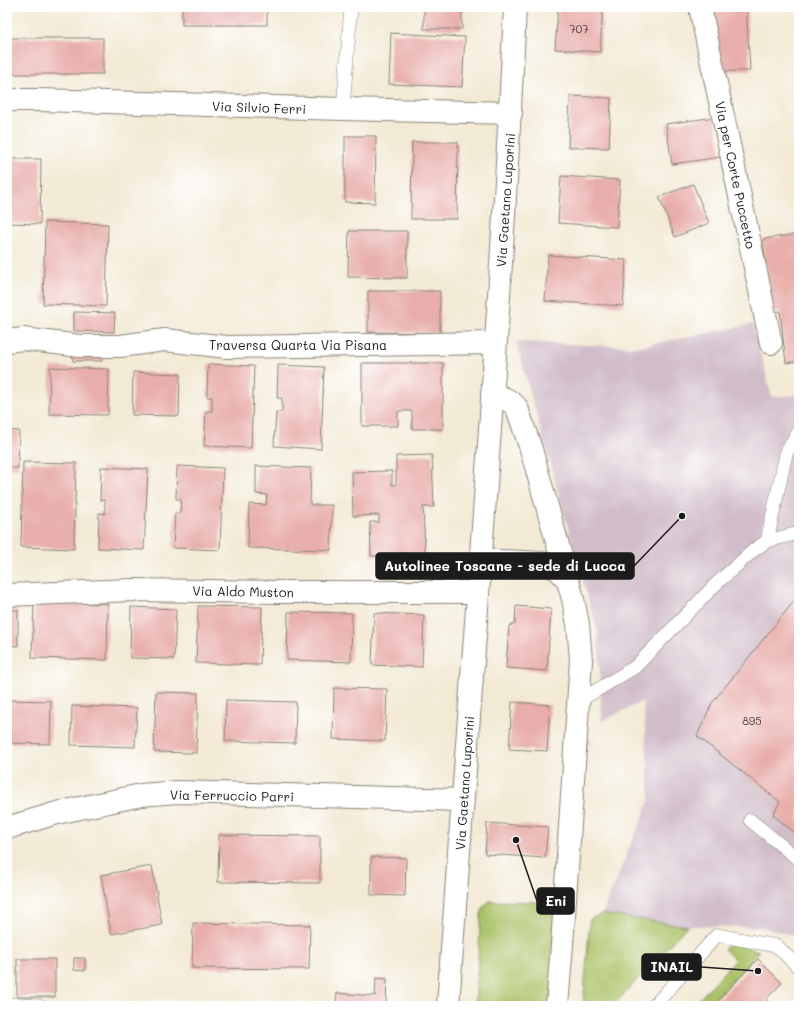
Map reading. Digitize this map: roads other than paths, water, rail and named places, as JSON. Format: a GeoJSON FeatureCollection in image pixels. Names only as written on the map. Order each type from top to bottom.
{"type":"FeatureCollection","features":[{"type":"Feature","properties":{"kind":"street","name":"Via Gaetano Luporini"},"geometry":{"type":"LineString","coordinates":[[448,1006],[462,800],[481,560],[510,113],[515,7]]}},
{"type":"Feature","properties":{"kind":"street","name":"Via per Corte Puccetto"},"geometry":{"type":"LineString","coordinates":[[700,7],[771,343]]}},
{"type":"Feature","properties":{"kind":"street","name":"Via Silvio Ferri"},"geometry":{"type":"LineString","coordinates":[[7,100],[510,113]]}},
{"type":"Feature","properties":{"kind":"street","name":"Traversa Quarta Via Pisana"},"geometry":{"type":"LineString","coordinates":[[7,341],[23,339],[80,346],[120,346],[165,340],[228,347],[495,343]]}},
{"type":"Feature","properties":{"kind":"street"},"geometry":{"type":"LineString","coordinates":[[492,394],[514,403],[517,408],[531,449],[573,599],[580,644],[581,660],[579,701],[557,1006]]}},
{"type":"Feature","properties":{"kind":"street"},"geometry":{"type":"LineString","coordinates":[[481,560],[542,563],[551,565],[558,569],[568,581]]}},
{"type":"Feature","properties":{"kind":"street","name":"Via Aldo Muston"},"geometry":{"type":"LineString","coordinates":[[7,595],[132,590],[478,592]]}},
{"type":"Feature","properties":{"kind":"street","name":"Via Ferruccio Parri"},"geometry":{"type":"LineString","coordinates":[[7,828],[57,813],[141,795],[177,792],[462,800]]}},
{"type":"Feature","properties":{"kind":"lane"},"geometry":{"type":"LineString","coordinates":[[343,109],[352,7]]}},
{"type":"Feature","properties":{"kind":"lane"},"geometry":{"type":"LineString","coordinates":[[767,541],[786,454],[799,429]]}},
{"type":"Feature","properties":{"kind":"lane"},"geometry":{"type":"LineString","coordinates":[[579,701],[635,667],[717,583],[754,550],[767,541],[799,533]]}},
{"type":"Feature","properties":{"kind":"lane"},"geometry":{"type":"LineString","coordinates":[[750,820],[799,860]]}},
{"type":"Feature","properties":{"kind":"lane"},"geometry":{"type":"LineString","coordinates":[[654,1006],[717,935],[777,946],[799,968]]}},
{"type":"Feature","properties":{"kind":"lane"},"geometry":{"type":"LineString","coordinates":[[7,1004],[39,1006]]}},
{"type":"Feature","properties":{"kind":"place","name":"Autolinee Toscane - sede di Lucca"},"geometry":{"type":"Point","coordinates":[682,516]}},
{"type":"Feature","properties":{"kind":"place","name":"Eni"},"geometry":{"type":"Point","coordinates":[516,840]}},
{"type":"Feature","properties":{"kind":"place","name":"INAIL"},"geometry":{"type":"Point","coordinates":[758,971]}}]}
